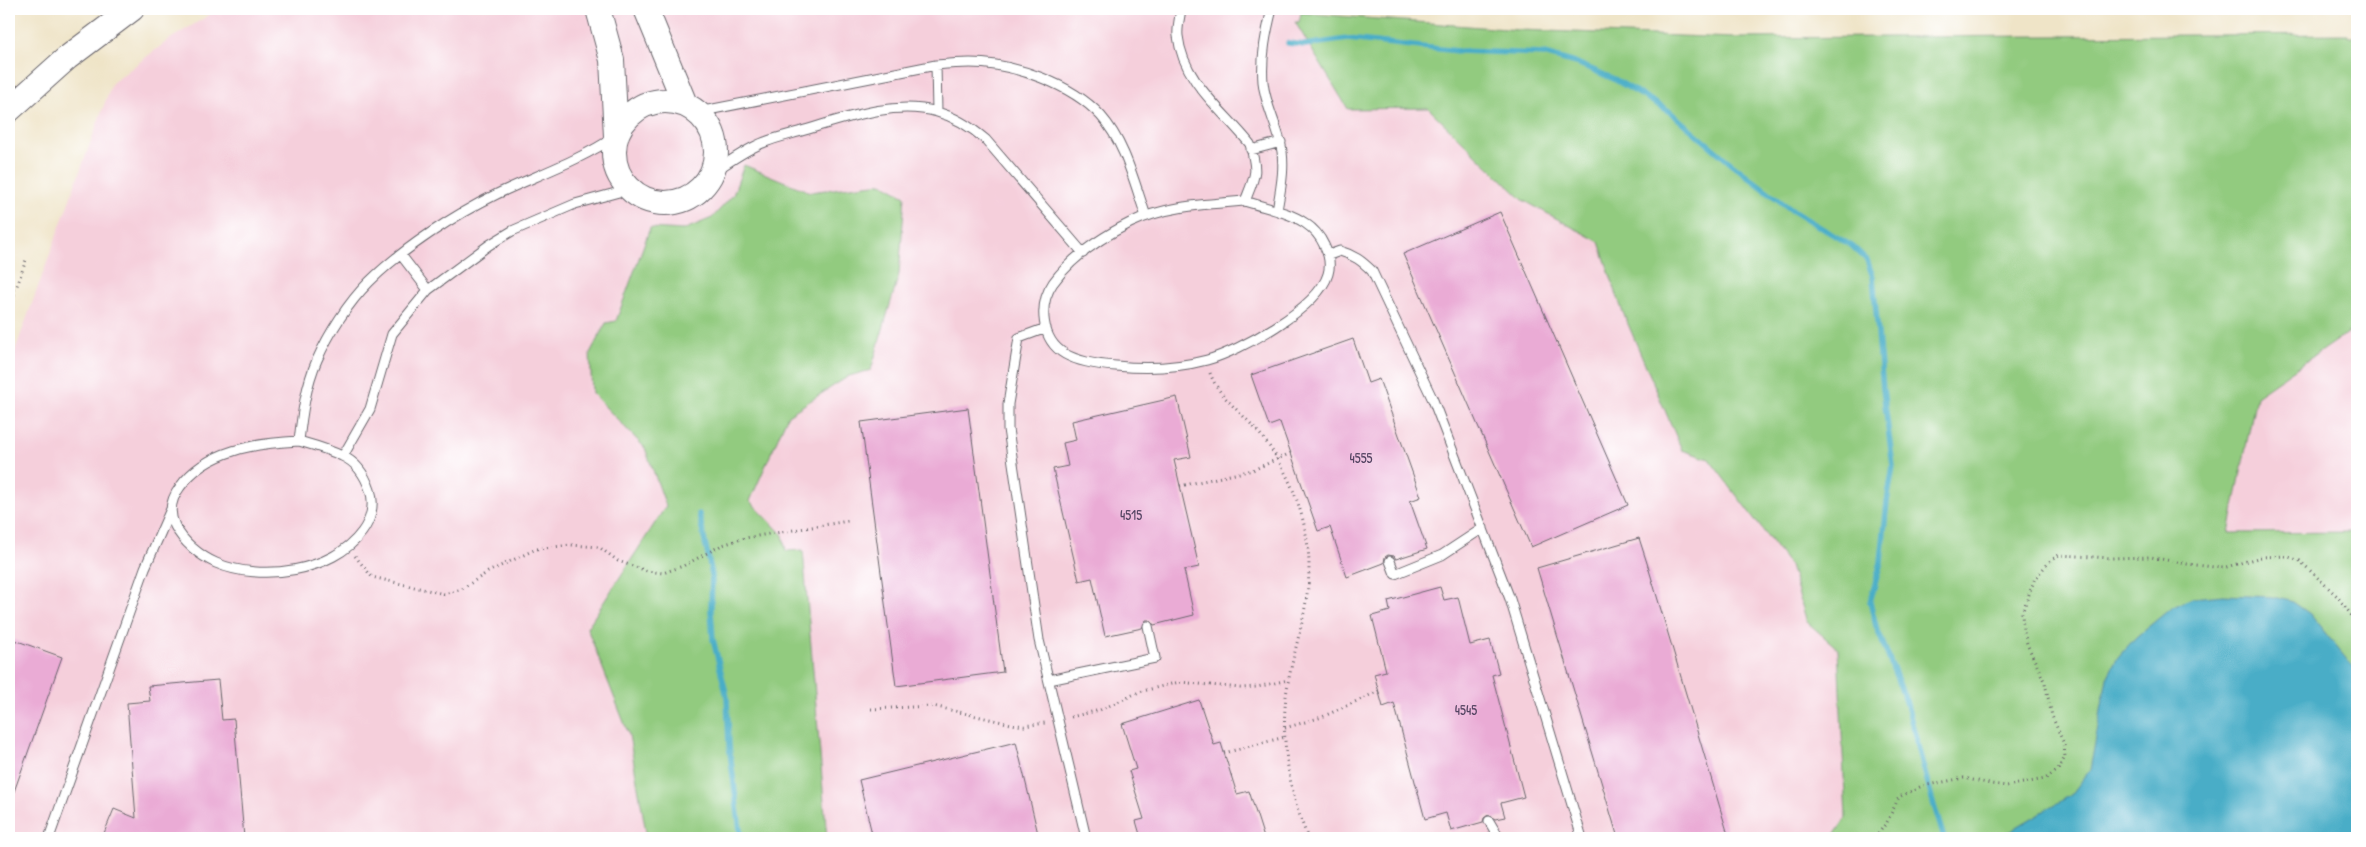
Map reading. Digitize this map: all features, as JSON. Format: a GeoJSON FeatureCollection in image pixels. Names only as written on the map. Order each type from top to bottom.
{"type":"FeatureCollection","features":[{"type":"Feature","properties":{"kind":"main road"},"geometry":{"type":"LineString","coordinates":[[9,110],[68,58],[132,9]]}},
{"type":"Feature","properties":{"kind":"main road"},"geometry":{"type":"LineString","coordinates":[[598,9],[612,60],[616,136],[615,163],[623,181],[638,195],[656,203],[675,202],[700,190],[712,173],[717,150],[711,128],[692,108],[646,9]]}},
{"type":"Feature","properties":{"kind":"main road"},"geometry":{"type":"LineString","coordinates":[[616,136],[623,122],[640,107],[663,100],[692,108]]}},
{"type":"Feature","properties":{"kind":"lane"},"geometry":{"type":"LineString","coordinates":[[1181,9],[1178,34],[1183,58],[1191,76],[1242,134],[1251,150],[1256,172],[1245,201]]}},
{"type":"Feature","properties":{"kind":"lane"},"geometry":{"type":"LineString","coordinates":[[1272,9],[1263,58],[1263,82],[1266,102],[1281,142],[1282,178],[1277,210]]}},
{"type":"Feature","properties":{"kind":"lane"},"geometry":{"type":"LineString","coordinates":[[692,108],[936,65],[971,63],[1000,66],[1054,82],[1080,98],[1101,116],[1126,159],[1146,216]]}},
{"type":"Feature","properties":{"kind":"lane"},"geometry":{"type":"LineString","coordinates":[[936,65],[937,112]]}},
{"type":"Feature","properties":{"kind":"lane"},"geometry":{"type":"LineString","coordinates":[[712,173],[743,153],[765,142],[822,125],[875,112],[902,109],[937,112],[956,118],[986,140],[1083,253]]}},
{"type":"Feature","properties":{"kind":"lane"},"geometry":{"type":"LineString","coordinates":[[299,441],[306,394],[317,361],[342,318],[369,282],[401,255],[456,217],[496,194],[594,151],[616,136]]}},
{"type":"Feature","properties":{"kind":"lane"},"geometry":{"type":"LineString","coordinates":[[1251,150],[1281,142]]}},
{"type":"Feature","properties":{"kind":"lane"},"geometry":{"type":"LineString","coordinates":[[343,456],[370,408],[392,334],[428,290],[489,245],[512,231],[575,204],[630,189]]}},
{"type":"Feature","properties":{"kind":"lane"},"geometry":{"type":"LineString","coordinates":[[1245,201],[1277,210],[1305,223],[1319,236],[1329,255],[1328,276],[1314,295],[1277,326],[1250,342],[1207,360],[1173,366],[1139,368],[1086,361],[1065,354],[1051,341],[1044,317],[1050,290],[1066,268],[1083,253],[1110,234],[1146,216],[1190,207],[1245,201]]}},
{"type":"Feature","properties":{"kind":"lane"},"geometry":{"type":"LineString","coordinates":[[1329,255],[1340,250],[1362,260],[1372,271],[1433,400],[1510,598],[1582,838]]}},
{"type":"Feature","properties":{"kind":"lane"},"geometry":{"type":"LineString","coordinates":[[401,255],[428,290]]}},
{"type":"Feature","properties":{"kind":"lane"},"geometry":{"type":"LineString","coordinates":[[1046,328],[1019,338],[1008,404],[1008,420],[1039,640],[1086,838]]}},
{"type":"Feature","properties":{"kind":"lane"},"geometry":{"type":"LineString","coordinates":[[49,838],[145,568],[171,509],[173,497],[183,482],[212,460],[247,447],[271,442],[299,441],[343,456],[358,467],[367,481],[372,495],[372,511],[367,526],[348,548],[326,561],[273,572],[228,568],[208,559],[180,535],[173,521],[171,509]]}},
{"type":"Feature","properties":{"kind":"lane"},"geometry":{"type":"LineString","coordinates":[[1390,561],[1395,574],[1442,554],[1483,528]]}},
{"type":"Feature","properties":{"kind":"lane"},"geometry":{"type":"LineString","coordinates":[[1049,680],[1155,658],[1148,626]]}},
{"type":"Feature","properties":{"kind":"lane"},"geometry":{"type":"LineString","coordinates":[[1489,821],[1499,838]]}},
{"type":"Feature","properties":{"kind":"path"},"geometry":{"type":"LineString","coordinates":[[9,309],[27,257]]}},
{"type":"Feature","properties":{"kind":"path"},"geometry":{"type":"LineString","coordinates":[[1207,360],[1215,386],[1258,431],[1278,460],[1297,503],[1308,548],[1307,601],[1288,680],[1285,728],[1291,780],[1308,838]]}},
{"type":"Feature","properties":{"kind":"path"},"geometry":{"type":"LineString","coordinates":[[1180,486],[1253,470],[1291,453]]}},
{"type":"Feature","properties":{"kind":"path"},"geometry":{"type":"LineString","coordinates":[[348,548],[372,577],[444,594],[462,589],[488,572],[536,549],[571,545],[599,547],[618,561],[648,571],[663,573],[683,566],[722,545],[745,538],[848,521]]}},
{"type":"Feature","properties":{"kind":"path"},"geometry":{"type":"LineString","coordinates":[[1875,838],[1887,822],[1899,797],[1922,786],[1964,778],[2007,786],[2045,779],[2058,770],[2065,757],[2064,744],[2052,716],[2046,684],[2027,644],[2022,613],[2035,578],[2051,560],[2059,555],[2111,558],[2151,557],[2222,568],[2261,557],[2286,556],[2300,561],[2337,596],[2352,616],[2357,636]]}},
{"type":"Feature","properties":{"kind":"path"},"geometry":{"type":"LineString","coordinates":[[871,709],[933,706],[1024,726],[1100,710],[1140,692],[1179,682],[1240,688],[1257,687],[1288,680]]}},
{"type":"Feature","properties":{"kind":"path"},"geometry":{"type":"LineString","coordinates":[[1285,728],[1322,717],[1379,691]]}},
{"type":"Feature","properties":{"kind":"path"},"geometry":{"type":"LineString","coordinates":[[1224,753],[1285,737]]}},
{"type":"Feature","properties":{"kind":"shaded area"},"geometry":{"type":"Polygon","coordinates":[[[219,9],[1265,9],[1301,13],[1299,22],[1348,109],[1428,108],[1523,200],[1599,242],[1622,310],[1682,450],[1709,459],[1790,566],[1807,622],[1838,649],[1846,818],[1832,838],[827,838],[803,550],[786,551],[783,535],[750,501],[788,415],[849,376],[871,370],[882,183],[810,192],[744,165],[733,195],[712,218],[683,230],[650,228],[592,393],[645,448],[666,506],[587,628],[629,735],[647,838],[9,838],[9,367],[112,83],[170,39],[219,9]]]}},
{"type":"Feature","properties":{"kind":"shaded area"},"geometry":{"type":"Polygon","coordinates":[[[2357,326],[2357,532],[2229,534],[2256,396],[2357,326]]]}},
{"type":"Feature","properties":{"kind":"green space"},"geometry":{"type":"Polygon","coordinates":[[[1301,13],[1519,30],[1734,38],[2348,34],[2348,36],[2357,36],[2357,326],[2256,396],[2229,533],[2357,532],[2357,838],[1832,838],[1846,818],[1838,649],[1807,622],[1790,566],[1709,459],[1682,450],[1622,310],[1599,242],[1523,200],[1428,108],[1348,109],[1295,22],[1299,22],[1301,13]]]}},
{"type":"Feature","properties":{"kind":"green space"},"geometry":{"type":"Polygon","coordinates":[[[744,165],[810,192],[882,183],[905,196],[899,274],[871,370],[849,376],[788,415],[750,501],[783,535],[786,551],[803,550],[827,838],[647,838],[629,735],[587,628],[666,506],[645,448],[592,393],[590,353],[606,323],[616,321],[650,228],[683,230],[712,218],[733,195],[744,165]]]}},
{"type":"Feature","properties":{"kind":"water"},"geometry":{"type":"Polygon","coordinates":[[[2223,595],[2274,597],[2293,602],[2310,614],[2356,671],[2357,837],[1998,838],[2071,795],[2090,770],[2107,678],[2118,657],[2136,637],[2171,608],[2192,598],[2223,595]]]}},
{"type":"Feature","properties":{"kind":"building"},"geometry":{"type":"Polygon","coordinates":[[[1500,212],[1628,505],[1531,547],[1403,254],[1500,212]]]}},
{"type":"Feature","properties":{"kind":"building"},"geometry":{"type":"Polygon","coordinates":[[[1353,339],[1368,383],[1379,379],[1421,497],[1410,501],[1427,549],[1396,559],[1394,556],[1388,555],[1385,557],[1384,563],[1347,577],[1330,527],[1318,531],[1280,422],[1269,426],[1251,375],[1353,339]]]}},
{"type":"Feature","properties":{"kind":"building"},"geometry":{"type":"Polygon","coordinates":[[[1177,397],[1191,457],[1174,460],[1199,567],[1184,570],[1194,615],[1154,625],[1150,620],[1146,620],[1142,628],[1105,636],[1092,578],[1079,581],[1053,469],[1068,466],[1063,443],[1076,440],[1072,421],[1177,397]]]}},
{"type":"Feature","properties":{"kind":"building"},"geometry":{"type":"Polygon","coordinates":[[[968,408],[1003,672],[896,686],[861,422],[968,408]]]}},
{"type":"Feature","properties":{"kind":"building"},"geometry":{"type":"Polygon","coordinates":[[[1639,538],[1729,838],[1618,838],[1537,568],[1639,538]]]}},
{"type":"Feature","properties":{"kind":"building"},"geometry":{"type":"Polygon","coordinates":[[[1440,587],[1444,600],[1458,597],[1470,645],[1490,640],[1499,673],[1492,675],[1524,797],[1501,803],[1505,817],[1495,819],[1488,815],[1484,818],[1483,822],[1451,831],[1446,813],[1425,819],[1394,703],[1383,707],[1374,674],[1386,671],[1372,616],[1390,611],[1388,601],[1440,587]]]}},
{"type":"Feature","properties":{"kind":"building"},"geometry":{"type":"Polygon","coordinates":[[[9,638],[62,657],[11,800],[9,800],[9,638]]]}},
{"type":"Feature","properties":{"kind":"building"},"geometry":{"type":"Polygon","coordinates":[[[218,680],[222,720],[234,719],[244,838],[102,838],[114,809],[136,818],[127,703],[150,701],[148,686],[218,680]]]}},
{"type":"Feature","properties":{"kind":"building"},"geometry":{"type":"Polygon","coordinates":[[[1199,700],[1214,745],[1221,743],[1237,794],[1249,791],[1264,838],[1141,838],[1136,821],[1144,819],[1129,771],[1136,769],[1122,724],[1199,700]]]}},
{"type":"Feature","properties":{"kind":"building"},"geometry":{"type":"Polygon","coordinates":[[[1016,742],[1039,838],[873,838],[859,780],[1016,742]]]}},
{"type":"Feature","properties":{"kind":"waterway"},"geometry":{"type":"LineString","coordinates":[[1288,43],[1305,45],[1348,39],[1458,51],[1544,54],[1579,64],[1614,79],[1669,111],[1728,161],[1793,211],[1852,246],[1867,260],[1873,277],[1883,389],[1893,466],[1881,562],[1870,602],[1876,626],[1906,701],[1944,838]]}},
{"type":"Feature","properties":{"kind":"waterway"},"geometry":{"type":"LineString","coordinates":[[699,514],[712,575],[711,610],[713,639],[727,697],[729,745],[741,838]]}}]}
